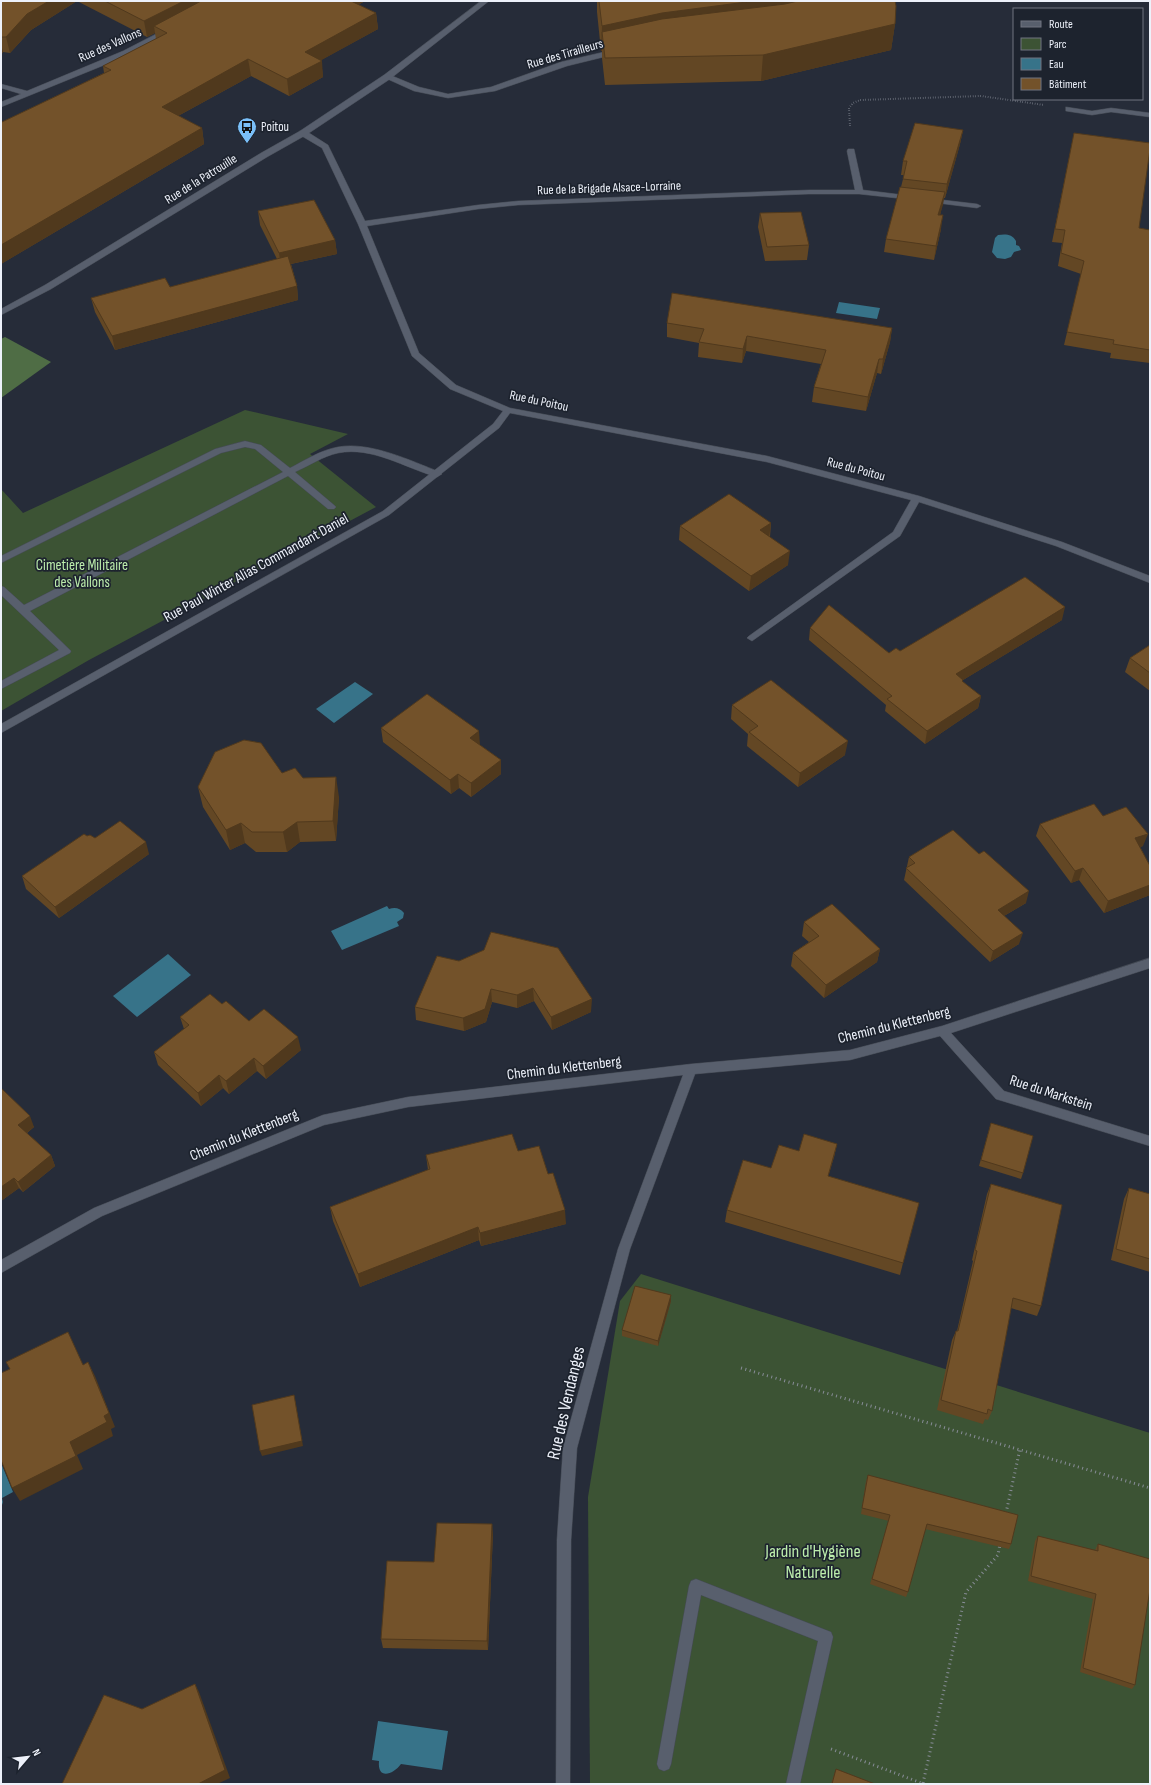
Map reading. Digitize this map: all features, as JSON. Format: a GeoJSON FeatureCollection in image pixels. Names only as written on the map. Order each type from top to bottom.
{"type":"FeatureCollection","features":[{"type":"Feature","properties":{"kind":"street","name":"Rue de la Patrouille"},"geometry":{"type":"LineString","coordinates":[[1,312],[48,287],[264,155],[303,133],[387,77],[485,1]]}},
{"type":"Feature","properties":{"kind":"street","name":"Rue des Vallons"},"geometry":{"type":"LineString","coordinates":[[1,105],[126,53],[173,28]]}},
{"type":"Feature","properties":{"kind":"street","name":"Rue des Tirailleurs"},"geometry":{"type":"LineString","coordinates":[[387,77],[417,89],[448,96],[492,89],[564,64],[622,50]]}},
{"type":"Feature","properties":{"kind":"street"},"geometry":{"type":"LineString","coordinates":[[1,86],[28,94]]}},
{"type":"Feature","properties":{"kind":"street"},"geometry":{"type":"LineString","coordinates":[[1069,109],[1092,113],[1111,110],[1150,115]]}},
{"type":"Feature","properties":{"kind":"street","name":"Rue du Poitou"},"geometry":{"type":"LineString","coordinates":[[303,133],[325,147],[362,224],[415,354],[453,387],[508,410],[767,459],[916,498],[1059,544],[1150,580]]}},
{"type":"Feature","properties":{"kind":"street"},"geometry":{"type":"LineString","coordinates":[[851,151],[859,192]]}},
{"type":"Feature","properties":{"kind":"street","name":"Rue de la Brigade Alsace-Lorraine"},"geometry":{"type":"LineString","coordinates":[[362,224],[478,207],[518,203],[809,192],[859,192],[977,206]]}},
{"type":"Feature","properties":{"kind":"street","name":"Rue Paul Winter Alias Commandant Daniel"},"geometry":{"type":"LineString","coordinates":[[1,729],[386,513],[496,426],[508,410]]}},
{"type":"Feature","properties":{"kind":"street"},"geometry":{"type":"LineString","coordinates":[[1,560],[218,452],[245,444],[258,447],[331,507]]}},
{"type":"Feature","properties":{"kind":"street"},"geometry":{"type":"LineString","coordinates":[[23,610],[316,458],[338,450],[357,449],[388,457],[437,474]]}},
{"type":"Feature","properties":{"kind":"street"},"geometry":{"type":"LineString","coordinates":[[752,638],[897,534],[916,498]]}},
{"type":"Feature","properties":{"kind":"street"},"geometry":{"type":"LineString","coordinates":[[1,685],[66,651],[3,593]]}},
{"type":"Feature","properties":{"kind":"street","name":"Chemin du Klettenberg"},"geometry":{"type":"LineString","coordinates":[[1,1267],[98,1212],[323,1120],[408,1102],[692,1069],[850,1055],[942,1031],[1150,963]]}},
{"type":"Feature","properties":{"kind":"street","name":"Rue du Markstein"},"geometry":{"type":"LineString","coordinates":[[942,1031],[1000,1095],[1150,1141]]}},
{"type":"Feature","properties":{"kind":"street","name":"Rue des Vendanges"},"geometry":{"type":"LineString","coordinates":[[563,1784],[564,1540],[570,1448],[624,1249],[692,1069]]}},
{"type":"Feature","properties":{"kind":"street"},"geometry":{"type":"LineString","coordinates":[[664,1764],[696,1586],[826,1637],[802,1738],[793,1784]]}},
{"type":"Feature","properties":{"kind":"path"},"geometry":{"type":"LineString","coordinates":[[851,151],[849,108],[853,103],[860,100],[981,96],[1069,109]]}},
{"type":"Feature","properties":{"kind":"path"},"geometry":{"type":"LineString","coordinates":[[741,1368],[1150,1488]]}},
{"type":"Feature","properties":{"kind":"path"},"geometry":{"type":"LineString","coordinates":[[1006,1518],[1020,1449]]}},
{"type":"Feature","properties":{"kind":"path"},"geometry":{"type":"LineString","coordinates":[[802,1738],[924,1784],[966,1592],[998,1556],[1001,1540]]}},
{"type":"Feature","properties":{"kind":"green space"},"geometry":{"type":"Polygon","coordinates":[[[5,337],[51,362],[1,398],[1,339],[5,337]]]}},
{"type":"Feature","properties":{"kind":"green space","name":"Cimetière Militaire des Vallons"},"geometry":{"type":"Polygon","coordinates":[[[245,410],[348,434],[310,454],[376,507],[89,660],[1,711],[1,489],[23,513],[245,410]]]}},
{"type":"Feature","properties":{"kind":"green space","name":"Jardin d'Hygiène Naturelle"},"geometry":{"type":"Polygon","coordinates":[[[641,1274],[1150,1433],[1150,1784],[590,1784],[588,1497],[620,1301],[641,1274]]]}},
{"type":"Feature","properties":{"kind":"water"},"geometry":{"type":"Polygon","coordinates":[[[998,235],[1013,237],[1016,241],[1016,245],[1019,246],[1021,250],[1014,252],[1011,257],[1005,259],[997,258],[992,252],[995,238],[998,235]]]}},
{"type":"Feature","properties":{"kind":"water"},"geometry":{"type":"Polygon","coordinates":[[[839,302],[880,308],[877,319],[836,313],[839,302]]]}},
{"type":"Feature","properties":{"kind":"water"},"geometry":{"type":"Polygon","coordinates":[[[355,682],[373,694],[334,723],[316,709],[355,682]]]}},
{"type":"Feature","properties":{"kind":"water"},"geometry":{"type":"Polygon","coordinates":[[[387,906],[389,909],[397,908],[404,913],[403,918],[397,922],[399,926],[342,950],[331,931],[387,906]]]}},
{"type":"Feature","properties":{"kind":"water"},"geometry":{"type":"Polygon","coordinates":[[[168,954],[191,975],[137,1017],[113,996],[168,954]]]}},
{"type":"Feature","properties":{"kind":"water"},"geometry":{"type":"Polygon","coordinates":[[[1,1463],[13,1492],[2,1498],[3,1502],[1,1508],[1,1463]]]}},
{"type":"Feature","properties":{"kind":"water"},"geometry":{"type":"Polygon","coordinates":[[[378,1721],[448,1731],[442,1770],[401,1764],[390,1773],[386,1774],[380,1771],[379,1761],[372,1760],[378,1721]]]}},
{"type":"Feature","properties":{"kind":"building"},"geometry":{"type":"Polygon","coordinates":[[[1,1],[49,1],[27,14],[6,37],[1,37],[1,1]]]}},
{"type":"Feature","properties":{"kind":"building"},"geometry":{"type":"Polygon","coordinates":[[[105,1],[184,1],[144,21],[105,1]]]}},
{"type":"Feature","properties":{"kind":"building"},"geometry":{"type":"Polygon","coordinates":[[[201,1],[351,1],[376,13],[305,52],[322,61],[287,79],[248,59],[162,107],[202,128],[1,245],[1,121],[2,122],[111,70],[103,66],[167,33],[154,26],[201,1]]]}},
{"type":"Feature","properties":{"kind":"building"},"geometry":{"type":"Polygon","coordinates":[[[599,1],[754,1],[662,13],[602,26],[599,1]]]}},
{"type":"Feature","properties":{"kind":"building"},"geometry":{"type":"Polygon","coordinates":[[[798,1],[895,1],[895,24],[763,55],[605,58],[602,32],[662,19],[785,4],[798,1]]]}},
{"type":"Feature","properties":{"kind":"building"},"geometry":{"type":"Polygon","coordinates":[[[915,123],[963,130],[947,184],[903,179],[907,161],[903,161],[915,123]]]}},
{"type":"Feature","properties":{"kind":"building"},"geometry":{"type":"Polygon","coordinates":[[[1074,133],[1150,143],[1139,228],[1150,230],[1150,350],[1113,344],[1114,340],[1067,332],[1084,261],[1061,253],[1065,230],[1055,229],[1074,133]]]}},
{"type":"Feature","properties":{"kind":"building"},"geometry":{"type":"Polygon","coordinates":[[[900,187],[945,192],[938,215],[943,215],[936,246],[886,239],[900,187]]]}},
{"type":"Feature","properties":{"kind":"building"},"geometry":{"type":"Polygon","coordinates":[[[314,200],[335,240],[279,253],[258,211],[314,200]]]}},
{"type":"Feature","properties":{"kind":"building"},"geometry":{"type":"Polygon","coordinates":[[[801,212],[809,245],[767,247],[760,213],[801,212]]]}},
{"type":"Feature","properties":{"kind":"building"},"geometry":{"type":"Polygon","coordinates":[[[288,256],[297,286],[112,336],[91,298],[165,278],[170,287],[288,256]]]}},
{"type":"Feature","properties":{"kind":"building"},"geometry":{"type":"Polygon","coordinates":[[[672,293],[892,328],[883,359],[879,359],[868,397],[814,387],[826,350],[747,336],[743,349],[699,342],[704,329],[667,323],[672,293]]]}},
{"type":"Feature","properties":{"kind":"building"},"geometry":{"type":"Polygon","coordinates":[[[729,494],[771,523],[760,530],[790,551],[751,576],[680,526],[729,494]]]}},
{"type":"Feature","properties":{"kind":"building"},"geometry":{"type":"Polygon","coordinates":[[[1025,577],[1065,607],[956,674],[963,680],[962,681],[981,696],[927,731],[887,699],[892,696],[810,628],[829,605],[889,653],[896,648],[900,651],[1025,577]]]}},
{"type":"Feature","properties":{"kind":"building"},"geometry":{"type":"Polygon","coordinates":[[[1150,645],[1150,673],[1130,658],[1150,645]]]}},
{"type":"Feature","properties":{"kind":"building"},"geometry":{"type":"Polygon","coordinates":[[[771,680],[848,741],[800,773],[749,732],[758,726],[732,705],[771,680]]]}},
{"type":"Feature","properties":{"kind":"building"},"geometry":{"type":"Polygon","coordinates":[[[427,694],[479,731],[470,738],[501,760],[471,783],[458,774],[450,780],[381,728],[427,694]]]}},
{"type":"Feature","properties":{"kind":"building"},"geometry":{"type":"Polygon","coordinates":[[[244,740],[261,743],[282,773],[295,768],[303,778],[336,777],[333,821],[297,822],[283,832],[252,832],[241,823],[226,830],[198,787],[215,752],[244,740]]]}},
{"type":"Feature","properties":{"kind":"building"},"geometry":{"type":"Polygon","coordinates":[[[1094,804],[1103,816],[1126,807],[1148,834],[1135,838],[1150,866],[1150,885],[1108,901],[1083,868],[1075,871],[1040,824],[1094,804]]]}},
{"type":"Feature","properties":{"kind":"building"},"geometry":{"type":"Polygon","coordinates":[[[120,821],[146,842],[55,907],[22,876],[84,834],[95,838],[120,821]]]}},
{"type":"Feature","properties":{"kind":"building"},"geometry":{"type":"Polygon","coordinates":[[[953,830],[979,854],[984,851],[1029,891],[998,910],[1023,933],[993,951],[906,868],[915,863],[909,857],[953,830]]]}},
{"type":"Feature","properties":{"kind":"building"},"geometry":{"type":"Polygon","coordinates":[[[832,904],[880,949],[826,985],[793,953],[819,936],[804,922],[832,904]]]}},
{"type":"Feature","properties":{"kind":"building"},"geometry":{"type":"Polygon","coordinates":[[[491,932],[558,948],[592,999],[551,1017],[533,988],[517,995],[491,989],[485,1009],[463,1018],[415,1007],[437,956],[459,961],[484,950],[491,932]]]}},
{"type":"Feature","properties":{"kind":"building"},"geometry":{"type":"Polygon","coordinates":[[[210,994],[222,1004],[226,1001],[249,1021],[264,1009],[298,1037],[263,1066],[254,1058],[226,1081],[219,1075],[198,1093],[154,1052],[189,1025],[180,1017],[210,994]]]}},
{"type":"Feature","properties":{"kind":"building"},"geometry":{"type":"Polygon","coordinates":[[[1,1088],[30,1116],[18,1125],[51,1155],[18,1182],[14,1178],[1,1187],[1,1088]]]}},
{"type":"Feature","properties":{"kind":"building"},"geometry":{"type":"Polygon","coordinates":[[[991,1123],[1033,1136],[1023,1173],[981,1160],[991,1123]]]}},
{"type":"Feature","properties":{"kind":"building"},"geometry":{"type":"Polygon","coordinates":[[[512,1134],[518,1151],[539,1146],[548,1174],[553,1173],[565,1210],[480,1233],[478,1227],[358,1274],[330,1207],[430,1169],[426,1155],[512,1134]]]}},
{"type":"Feature","properties":{"kind":"building"},"geometry":{"type":"Polygon","coordinates":[[[804,1134],[837,1144],[828,1176],[919,1203],[903,1263],[727,1210],[743,1160],[771,1168],[779,1145],[799,1151],[804,1134]]]}},
{"type":"Feature","properties":{"kind":"building"},"geometry":{"type":"Polygon","coordinates":[[[991,1184],[1062,1205],[1041,1306],[1013,1298],[992,1411],[988,1409],[987,1414],[941,1400],[956,1331],[958,1331],[977,1251],[975,1250],[991,1184]]]}},
{"type":"Feature","properties":{"kind":"building"},"geometry":{"type":"Polygon","coordinates":[[[1129,1188],[1150,1194],[1150,1259],[1116,1249],[1129,1188]]]}},
{"type":"Feature","properties":{"kind":"building"},"geometry":{"type":"Polygon","coordinates":[[[635,1286],[671,1295],[658,1341],[622,1330],[635,1286]]]}},
{"type":"Feature","properties":{"kind":"building"},"geometry":{"type":"Polygon","coordinates":[[[68,1332],[83,1365],[88,1362],[109,1413],[104,1416],[107,1422],[70,1442],[76,1456],[12,1488],[1,1460],[1,1373],[10,1369],[6,1362],[68,1332]]]}},
{"type":"Feature","properties":{"kind":"building"},"geometry":{"type":"Polygon","coordinates":[[[294,1395],[302,1441],[260,1451],[252,1405],[294,1395]]]}},
{"type":"Feature","properties":{"kind":"building"},"geometry":{"type":"Polygon","coordinates":[[[868,1475],[1018,1515],[1011,1544],[927,1524],[908,1592],[872,1579],[890,1515],[862,1508],[868,1475]]]}},
{"type":"Feature","properties":{"kind":"building"},"geometry":{"type":"Polygon","coordinates":[[[437,1523],[492,1524],[487,1641],[381,1639],[387,1561],[434,1562],[437,1523]]]}},
{"type":"Feature","properties":{"kind":"building"},"geometry":{"type":"Polygon","coordinates":[[[1038,1536],[1098,1551],[1098,1544],[1150,1559],[1150,1589],[1135,1685],[1083,1668],[1096,1594],[1031,1576],[1038,1536]]]}},
{"type":"Feature","properties":{"kind":"building"},"geometry":{"type":"Polygon","coordinates":[[[195,1684],[225,1770],[198,1784],[62,1784],[104,1695],[142,1709],[195,1684]]]}},
{"type":"Feature","properties":{"kind":"building"},"geometry":{"type":"Polygon","coordinates":[[[836,1769],[875,1784],[832,1784],[836,1769]]]}},
{"type":"Feature","properties":{"kind":"place","name":"Poitou"},"geometry":{"type":"Point","coordinates":[247,144]}}]}
